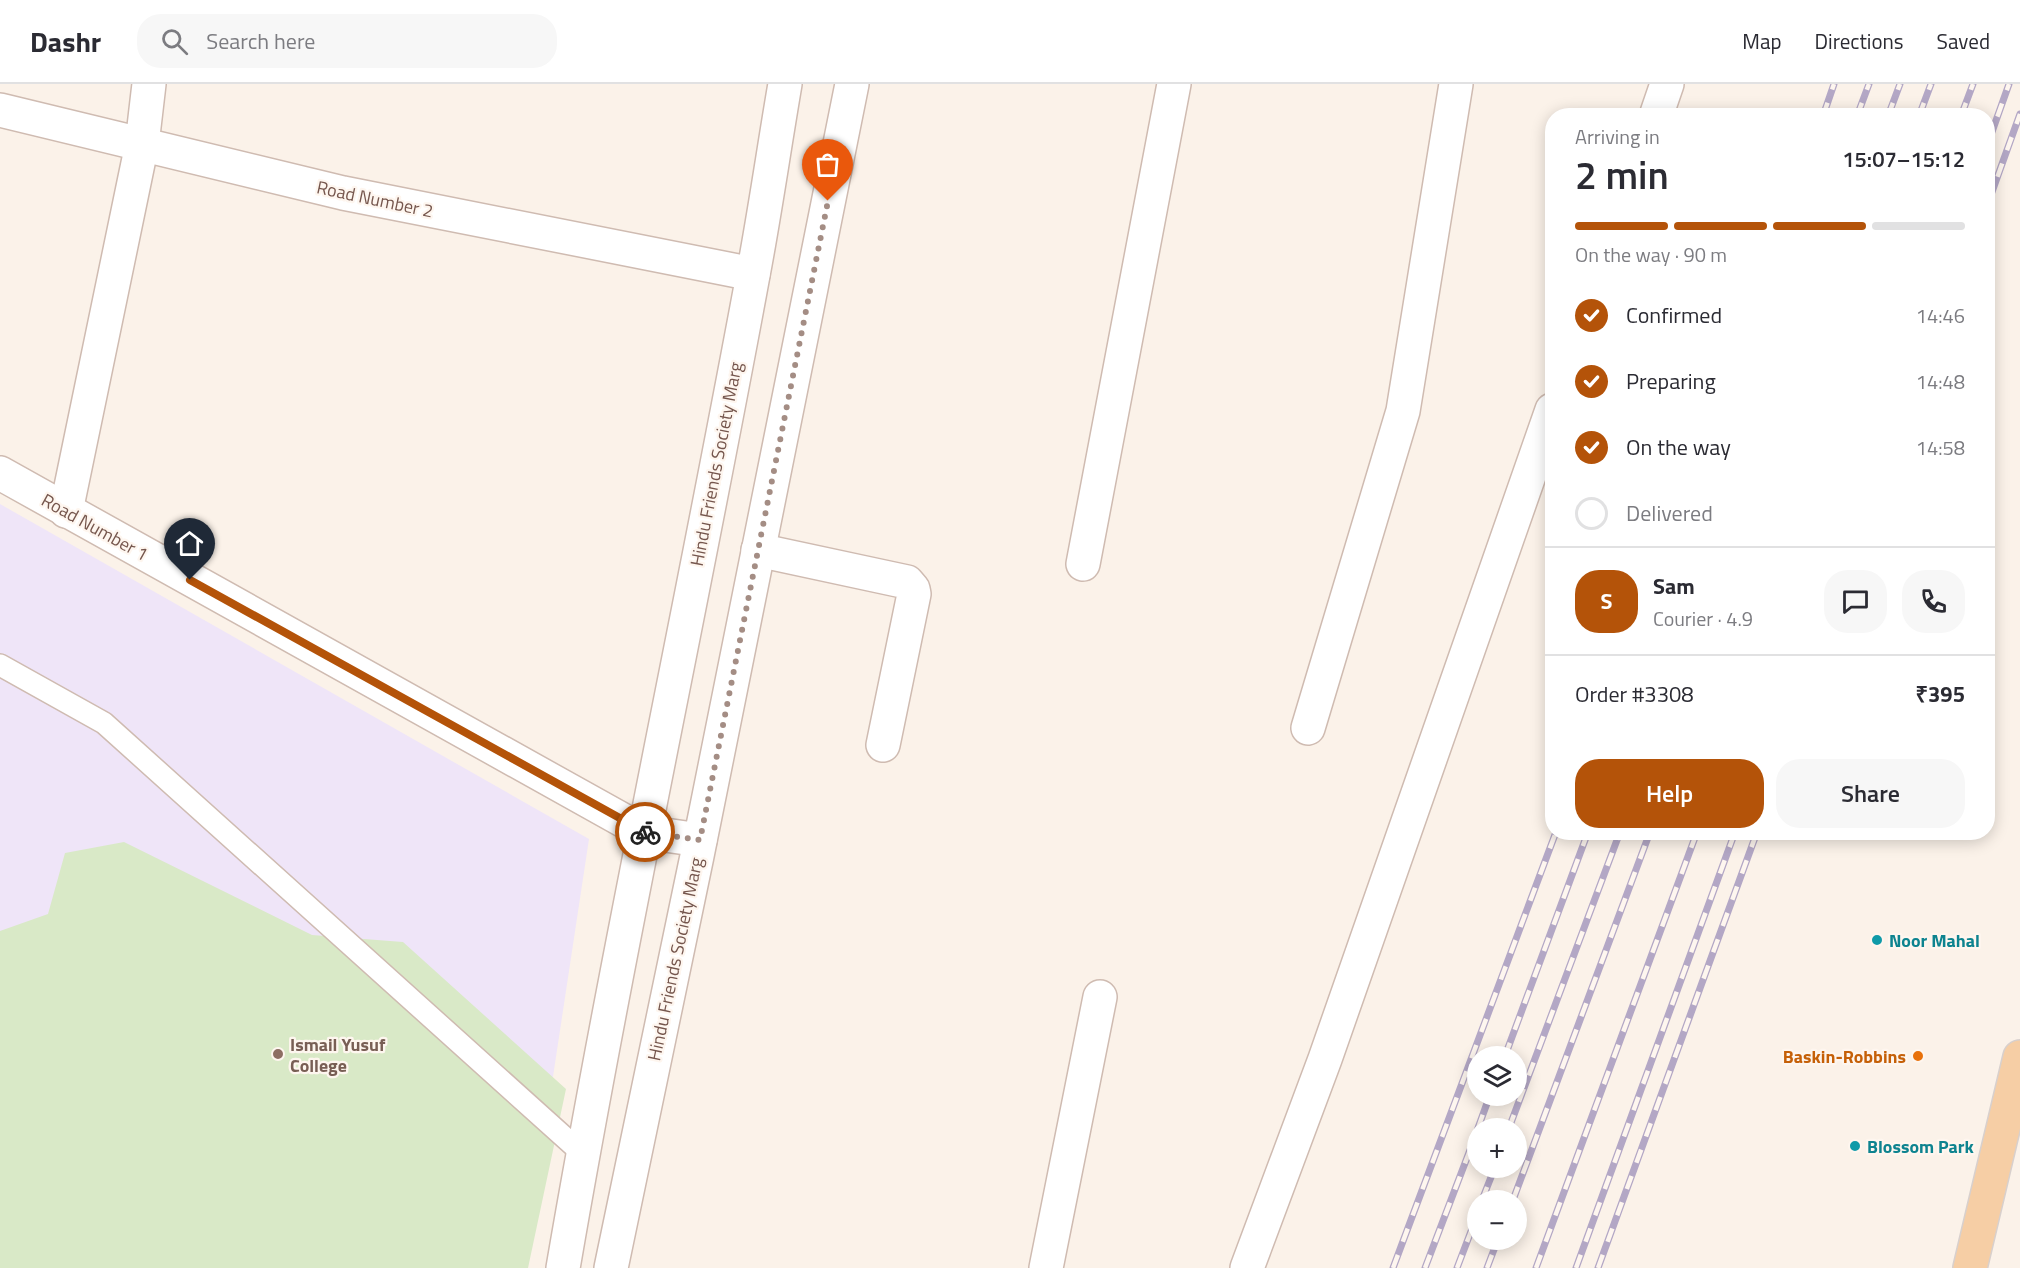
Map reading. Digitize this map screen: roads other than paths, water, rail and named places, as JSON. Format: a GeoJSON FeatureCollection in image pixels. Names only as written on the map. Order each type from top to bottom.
{"type":"FeatureCollection","features":[{"type":"Feature","properties":{"kind":"main road"},"geometry":{"type":"LineString","coordinates":[[1970,1268],[2020,1057]]}},
{"type":"Feature","properties":{"kind":"street"},"geometry":{"type":"LineString","coordinates":[[66,511],[142,144],[149,84]]}},
{"type":"Feature","properties":{"kind":"street","name":"Hindu Friends Society Marg"},"geometry":{"type":"LineString","coordinates":[[563,1268],[644,832],[753,274],[785,84]]}},
{"type":"Feature","properties":{"kind":"street","name":"Hindu Friends Society Marg"},"geometry":{"type":"LineString","coordinates":[[611,1268],[700,840],[852,84]]}},
{"type":"Feature","properties":{"kind":"street"},"geometry":{"type":"LineString","coordinates":[[1083,564],[1174,84]]}},
{"type":"Feature","properties":{"kind":"street"},"geometry":{"type":"LineString","coordinates":[[1308,728],[1403,411],[1456,84]]}},
{"type":"Feature","properties":{"kind":"street"},"geometry":{"type":"LineString","coordinates":[[1659,108],[1667,84]]}},
{"type":"Feature","properties":{"kind":"street","name":"Road Number 2"},"geometry":{"type":"LineString","coordinates":[[0,110],[343,194],[753,274]]}},
{"type":"Feature","properties":{"kind":"street"},"geometry":{"type":"LineString","coordinates":[[1247,1268],[1325,1059],[1545,430]]}},
{"type":"Feature","properties":{"kind":"street","name":"Road Number 1"},"geometry":{"type":"LineString","coordinates":[[0,473],[644,832],[700,840]]}},
{"type":"Feature","properties":{"kind":"street"},"geometry":{"type":"LineString","coordinates":[[758,550],[907,582],[911,585],[914,594],[883,744]]}},
{"type":"Feature","properties":{"kind":"street"},"geometry":{"type":"LineString","coordinates":[[1046,1268],[1100,997]]}},
{"type":"Feature","properties":{"kind":"lane"},"geometry":{"type":"LineString","coordinates":[[0,665],[104,723],[583,1154]]}},
{"type":"Feature","properties":{"kind":"railway"},"geometry":{"type":"LineString","coordinates":[[1826,108],[1834,84]]}},
{"type":"Feature","properties":{"kind":"railway"},"geometry":{"type":"LineString","coordinates":[[1860,108],[1869,84]]}},
{"type":"Feature","properties":{"kind":"railway"},"geometry":{"type":"LineString","coordinates":[[1891,108],[1900,84]]}},
{"type":"Feature","properties":{"kind":"railway"},"geometry":{"type":"LineString","coordinates":[[1922,108],[1931,84]]}},
{"type":"Feature","properties":{"kind":"railway"},"geometry":{"type":"LineString","coordinates":[[1964,108],[1973,84]]}},
{"type":"Feature","properties":{"kind":"railway"},"geometry":{"type":"LineString","coordinates":[[1995,123],[2009,84]]}},
{"type":"Feature","properties":{"kind":"railway"},"geometry":{"type":"LineString","coordinates":[[1995,184],[2020,114]]}},
{"type":"Feature","properties":{"kind":"railway"},"geometry":{"type":"LineString","coordinates":[[1393,1268],[1553,840]]}},
{"type":"Feature","properties":{"kind":"railway"},"geometry":{"type":"LineString","coordinates":[[1509,1046],[1585,840]]}},
{"type":"Feature","properties":{"kind":"railway"},"geometry":{"type":"LineString","coordinates":[[1513,1118],[1617,840]]}},
{"type":"Feature","properties":{"kind":"railway"},"geometry":{"type":"LineString","coordinates":[[1517,1190],[1647,840]]}},
{"type":"Feature","properties":{"kind":"railway"},"geometry":{"type":"LineString","coordinates":[[1536,1268],[1694,840]]}},
{"type":"Feature","properties":{"kind":"railway"},"geometry":{"type":"LineString","coordinates":[[1576,1268],[1732,840]]}},
{"type":"Feature","properties":{"kind":"railway"},"geometry":{"type":"LineString","coordinates":[[1598,1268],[1754,840]]}},
{"type":"Feature","properties":{"kind":"railway"},"geometry":{"type":"LineString","coordinates":[[1482,1118],[1486,1106]]}},
{"type":"Feature","properties":{"kind":"railway"},"geometry":{"type":"LineString","coordinates":[[1425,1268],[1467,1158]]}},
{"type":"Feature","properties":{"kind":"railway"},"geometry":{"type":"LineString","coordinates":[[1486,1190],[1491,1178]]}},
{"type":"Feature","properties":{"kind":"railway"},"geometry":{"type":"LineString","coordinates":[[1457,1268],[1467,1242]]}},
{"type":"Feature","properties":{"kind":"railway"},"geometry":{"type":"LineString","coordinates":[[1487,1268],[1494,1250]]}},
{"type":"Feature","properties":{"kind":"place","name":"Noor Mahal"},"geometry":{"type":"Point","coordinates":[1877,940]}},
{"type":"Feature","properties":{"kind":"place","name":"Ismail Yusuf College"},"geometry":{"type":"Point","coordinates":[278,1054]}},
{"type":"Feature","properties":{"kind":"place","name":"Baskin-Robbins"},"geometry":{"type":"Point","coordinates":[1918,1056]}},
{"type":"Feature","properties":{"kind":"place","name":"Blossom Park"},"geometry":{"type":"Point","coordinates":[1855,1146]}}]}
